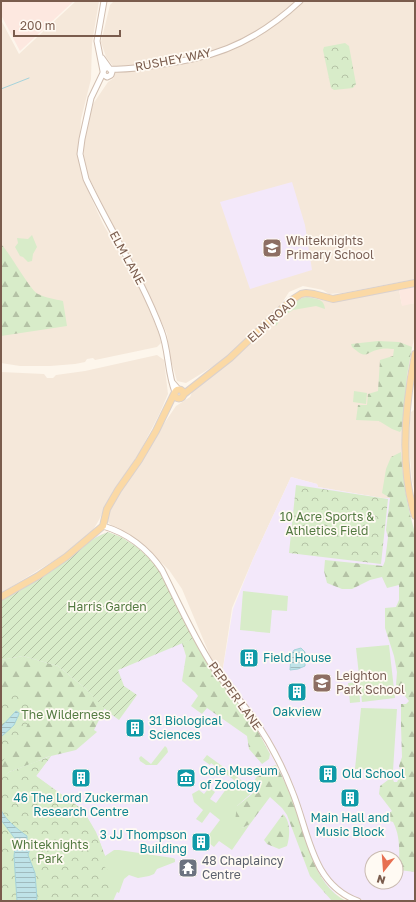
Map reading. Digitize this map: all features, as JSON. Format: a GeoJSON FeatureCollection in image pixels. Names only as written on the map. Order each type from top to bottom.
{"type":"FeatureCollection","features":[{"type":"Feature","properties":{"kind":"main road","name":"ELM ROAD"},"geometry":{"type":"LineString","coordinates":[[103,526],[107,509],[112,500],[139,460],[178,393],[190,388],[230,358],[290,301],[301,294],[314,294],[333,299],[415,283]]}},
{"type":"Feature","properties":{"kind":"main road"},"geometry":{"type":"LineString","coordinates":[[415,354],[408,401],[405,446],[406,482],[415,516]]}},
{"type":"Feature","properties":{"kind":"main road"},"geometry":{"type":"LineString","coordinates":[[1,597],[38,576],[66,557],[103,526]]}},
{"type":"Feature","properties":{"kind":"street"},"geometry":{"type":"LineString","coordinates":[[104,1],[98,35],[98,45],[107,72]]}},
{"type":"Feature","properties":{"kind":"street","name":"RUSHEY WAY"},"geometry":{"type":"LineString","coordinates":[[107,72],[197,58],[231,46],[254,35],[274,22],[300,1]]}},
{"type":"Feature","properties":{"kind":"street","name":"ELM LANE"},"geometry":{"type":"LineString","coordinates":[[107,72],[96,88],[92,98],[80,154],[86,180],[150,304],[162,332],[171,379],[178,393]]}},
{"type":"Feature","properties":{"kind":"street","name":"PEPPER LANE"},"geometry":{"type":"LineString","coordinates":[[103,526],[131,538],[158,564],[212,666],[225,684],[242,702],[276,756],[292,791],[315,859],[321,871],[336,890],[344,896],[358,901]]}},
{"type":"Feature","properties":{"kind":"shaded area"},"geometry":{"type":"Polygon","coordinates":[[[1,1],[74,1],[20,51],[1,15],[1,1]]]}},
{"type":"Feature","properties":{"kind":"shaded area"},"geometry":{"type":"Polygon","coordinates":[[[76,1],[99,1],[92,43],[91,79],[81,119],[79,153],[83,180],[103,224],[142,292],[160,336],[161,343],[157,347],[95,360],[93,358],[87,359],[85,362],[75,364],[20,366],[1,363],[1,20],[19,54],[76,1]]]}},
{"type":"Feature","properties":{"kind":"shaded area"},"geometry":{"type":"Polygon","coordinates":[[[114,1],[415,1],[415,279],[342,293],[329,294],[323,290],[303,286],[289,292],[275,314],[230,356],[186,383],[177,381],[169,353],[167,334],[147,290],[117,235],[85,169],[83,142],[93,104],[108,82],[114,78],[113,66],[106,57],[101,42],[110,5],[114,1]]]}},
{"type":"Feature","properties":{"kind":"shaded area","name":"Whiteknights Primary School"},"geometry":{"type":"Polygon","coordinates":[[[292,182],[305,225],[312,270],[250,289],[220,202],[292,182]]]}},
{"type":"Feature","properties":{"kind":"shaded area"},"geometry":{"type":"Polygon","coordinates":[[[415,287],[415,303],[402,306],[399,290],[415,287]]]}},
{"type":"Feature","properties":{"kind":"shaded area"},"geometry":{"type":"Polygon","coordinates":[[[399,290],[402,305],[415,303],[415,333],[407,375],[401,452],[403,482],[406,498],[382,498],[318,487],[317,484],[291,477],[232,608],[222,674],[214,665],[182,589],[169,570],[140,542],[108,522],[114,497],[176,406],[190,397],[194,388],[234,359],[300,298],[307,297],[332,302],[399,290]]]}},
{"type":"Feature","properties":{"kind":"shaded area"},"geometry":{"type":"Polygon","coordinates":[[[157,355],[164,360],[168,394],[138,455],[113,491],[93,530],[63,555],[1,593],[1,372],[44,374],[47,378],[53,378],[56,375],[85,371],[157,355]]]}},
{"type":"Feature","properties":{"kind":"shaded area"},"geometry":{"type":"Polygon","coordinates":[[[415,409],[415,492],[412,481],[408,434],[411,412],[415,409]]]}},
{"type":"Feature","properties":{"kind":"shaded area","name":"Leighton Park School"},"geometry":{"type":"Polygon","coordinates":[[[291,477],[317,484],[318,487],[382,498],[406,498],[415,533],[415,901],[367,901],[352,897],[345,894],[326,875],[318,859],[292,783],[276,749],[257,718],[222,674],[233,609],[253,559],[291,477]]]}},
{"type":"Feature","properties":{"kind":"shaded area"},"geometry":{"type":"Polygon","coordinates":[[[108,532],[121,537],[137,547],[211,667],[253,722],[288,786],[313,860],[322,878],[339,897],[346,901],[1,901],[1,599],[36,582],[68,559],[88,542],[97,536],[108,532]]]}},
{"type":"Feature","properties":{"kind":"green space"},"geometry":{"type":"Polygon","coordinates":[[[345,43],[349,46],[356,84],[353,88],[334,90],[331,88],[323,50],[324,47],[345,43]]]}},
{"type":"Feature","properties":{"kind":"green space"},"geometry":{"type":"Polygon","coordinates":[[[32,235],[37,247],[33,254],[32,261],[28,262],[20,256],[15,247],[18,243],[17,238],[28,239],[32,235]]]}},
{"type":"Feature","properties":{"kind":"green space"},"geometry":{"type":"Polygon","coordinates":[[[1,244],[34,291],[38,294],[63,301],[67,326],[1,336],[1,244]]]}},
{"type":"Feature","properties":{"kind":"green space"},"geometry":{"type":"Polygon","coordinates":[[[307,297],[321,301],[325,309],[316,306],[293,310],[282,317],[276,326],[275,319],[285,309],[297,300],[307,297]]]}},
{"type":"Feature","properties":{"kind":"green space"},"geometry":{"type":"Polygon","coordinates":[[[378,341],[399,342],[412,347],[407,375],[402,429],[400,432],[379,421],[356,420],[358,405],[367,405],[368,394],[378,391],[380,360],[393,356],[394,349],[376,350],[364,355],[352,347],[351,344],[378,341]]]}},
{"type":"Feature","properties":{"kind":"green space"},"geometry":{"type":"Polygon","coordinates":[[[354,391],[367,393],[366,404],[353,402],[354,391]]]}},
{"type":"Feature","properties":{"kind":"green space"},"geometry":{"type":"Polygon","coordinates":[[[401,452],[406,493],[415,533],[415,872],[404,871],[404,850],[399,850],[396,828],[393,822],[386,820],[386,816],[392,811],[379,794],[380,786],[392,777],[394,782],[397,782],[401,774],[399,766],[402,757],[401,704],[406,704],[409,701],[396,685],[397,672],[394,656],[385,628],[385,608],[396,607],[399,600],[399,585],[387,588],[382,577],[370,580],[352,589],[342,589],[327,583],[324,571],[325,560],[383,566],[388,537],[386,530],[390,498],[382,493],[386,469],[391,457],[401,452]]]}},
{"type":"Feature","properties":{"kind":"green space","name":"10 Acre Sports & Athletics Field"},"geometry":{"type":"Polygon","coordinates":[[[296,485],[388,499],[381,564],[289,553],[296,485]]]}},
{"type":"Feature","properties":{"kind":"green space","name":"Harris Garden"},"geometry":{"type":"Polygon","coordinates":[[[108,532],[121,537],[137,547],[157,565],[195,638],[118,670],[124,686],[137,695],[119,720],[108,712],[85,688],[58,666],[23,656],[1,660],[1,599],[27,586],[59,566],[91,541],[108,532]]]}},
{"type":"Feature","properties":{"kind":"green space"},"geometry":{"type":"Polygon","coordinates":[[[243,591],[288,596],[287,611],[272,610],[270,633],[240,630],[243,591]]]}},
{"type":"Feature","properties":{"kind":"green space"},"geometry":{"type":"Polygon","coordinates":[[[195,638],[211,667],[253,722],[270,754],[269,759],[262,764],[249,749],[247,736],[207,708],[202,714],[191,706],[198,696],[182,681],[186,656],[182,643],[195,638]]]}},
{"type":"Feature","properties":{"kind":"green space"},"geometry":{"type":"Polygon","coordinates":[[[389,645],[395,698],[362,702],[356,648],[389,645]]]}},
{"type":"Feature","properties":{"kind":"green space","name":"The Wilderness"},"geometry":{"type":"Polygon","coordinates":[[[23,656],[58,666],[85,688],[105,708],[94,730],[97,732],[76,750],[47,757],[9,772],[3,778],[1,775],[1,660],[23,656]]]}},
{"type":"Feature","properties":{"kind":"green space"},"geometry":{"type":"Polygon","coordinates":[[[359,682],[360,702],[350,703],[348,683],[359,682]]]}},
{"type":"Feature","properties":{"kind":"green space"},"geometry":{"type":"Polygon","coordinates":[[[15,690],[28,699],[33,715],[16,745],[1,763],[1,693],[15,690]]]}},
{"type":"Feature","properties":{"kind":"green space"},"geometry":{"type":"Polygon","coordinates":[[[361,708],[397,709],[393,771],[355,769],[361,708]]]}},
{"type":"Feature","properties":{"kind":"green space"},"geometry":{"type":"Polygon","coordinates":[[[165,746],[168,752],[157,765],[146,765],[140,761],[139,758],[141,756],[151,764],[165,746]]]}},
{"type":"Feature","properties":{"kind":"green space"},"geometry":{"type":"Polygon","coordinates":[[[207,755],[255,790],[237,806],[242,828],[250,824],[232,850],[219,841],[214,847],[205,840],[220,820],[210,812],[202,823],[196,819],[203,810],[194,802],[192,794],[199,790],[204,794],[209,788],[215,792],[210,799],[216,803],[229,785],[234,789],[238,783],[211,763],[210,765],[203,760],[207,755]]]}},
{"type":"Feature","properties":{"kind":"green space","name":"Whiteknights Park"},"geometry":{"type":"Polygon","coordinates":[[[51,756],[36,776],[83,810],[96,832],[105,856],[114,850],[119,850],[173,858],[175,859],[175,862],[157,869],[154,874],[149,876],[138,878],[129,875],[124,879],[119,893],[117,892],[113,901],[36,901],[1,775],[3,777],[51,756]]]}},
{"type":"Feature","properties":{"kind":"green space","name":"Whiteknights Park"},"geometry":{"type":"Polygon","coordinates":[[[51,756],[36,776],[83,810],[98,837],[105,856],[104,866],[108,870],[111,879],[105,901],[1,901],[1,775],[3,777],[9,772],[51,756]]]}},
{"type":"Feature","properties":{"kind":"green space"},"geometry":{"type":"Polygon","coordinates":[[[276,765],[293,801],[313,860],[319,872],[326,884],[346,901],[332,901],[310,876],[287,815],[270,797],[250,824],[242,828],[235,821],[237,806],[252,794],[256,788],[253,786],[256,777],[265,770],[276,765]]]}},
{"type":"Feature","properties":{"kind":"green space"},"geometry":{"type":"Polygon","coordinates":[[[283,814],[289,825],[289,838],[287,846],[279,849],[267,844],[264,840],[283,814]]]}},
{"type":"Feature","properties":{"kind":"water"},"geometry":{"type":"Polygon","coordinates":[[[301,648],[305,652],[305,666],[290,670],[291,655],[294,650],[301,648]]]}},
{"type":"Feature","properties":{"kind":"water"},"geometry":{"type":"Polygon","coordinates":[[[16,711],[19,714],[14,725],[1,737],[1,727],[16,711]]]}},
{"type":"Feature","properties":{"kind":"water"},"geometry":{"type":"Polygon","coordinates":[[[1,810],[12,824],[27,836],[27,841],[30,848],[28,855],[35,873],[37,899],[35,901],[17,901],[14,856],[16,840],[1,820],[1,810]]]}},
{"type":"Feature","properties":{"kind":"waterway"},"geometry":{"type":"LineString","coordinates":[[1,89],[29,78]]}},
{"type":"Feature","properties":{"kind":"place","name":"Whiteknights Primary School"},"geometry":{"type":"Point","coordinates":[272,248]}},
{"type":"Feature","properties":{"kind":"place","name":"Field House"},"geometry":{"type":"Point","coordinates":[249,658]}},
{"type":"Feature","properties":{"kind":"place","name":"Leighton Park School"},"geometry":{"type":"Point","coordinates":[322,683]}},
{"type":"Feature","properties":{"kind":"place","name":"Oakview"},"geometry":{"type":"Point","coordinates":[297,692]}},
{"type":"Feature","properties":{"kind":"place","name":"31 Biological Sciences"},"geometry":{"type":"Point","coordinates":[135,728]}},
{"type":"Feature","properties":{"kind":"place","name":"Old School"},"geometry":{"type":"Point","coordinates":[328,774]}},
{"type":"Feature","properties":{"kind":"place","name":"46 The Lord Zuckerman Research Centre"},"geometry":{"type":"Point","coordinates":[81,778]}},
{"type":"Feature","properties":{"kind":"place","name":"Cole Museum of Zoology"},"geometry":{"type":"Point","coordinates":[186,778]}},
{"type":"Feature","properties":{"kind":"place","name":"Main Hall and Music Block"},"geometry":{"type":"Point","coordinates":[350,798]}},
{"type":"Feature","properties":{"kind":"place","name":"3 JJ Thompson Building"},"geometry":{"type":"Point","coordinates":[201,842]}},
{"type":"Feature","properties":{"kind":"place","name":"48 Chaplaincy Centre"},"geometry":{"type":"Point","coordinates":[188,868]}}]}
